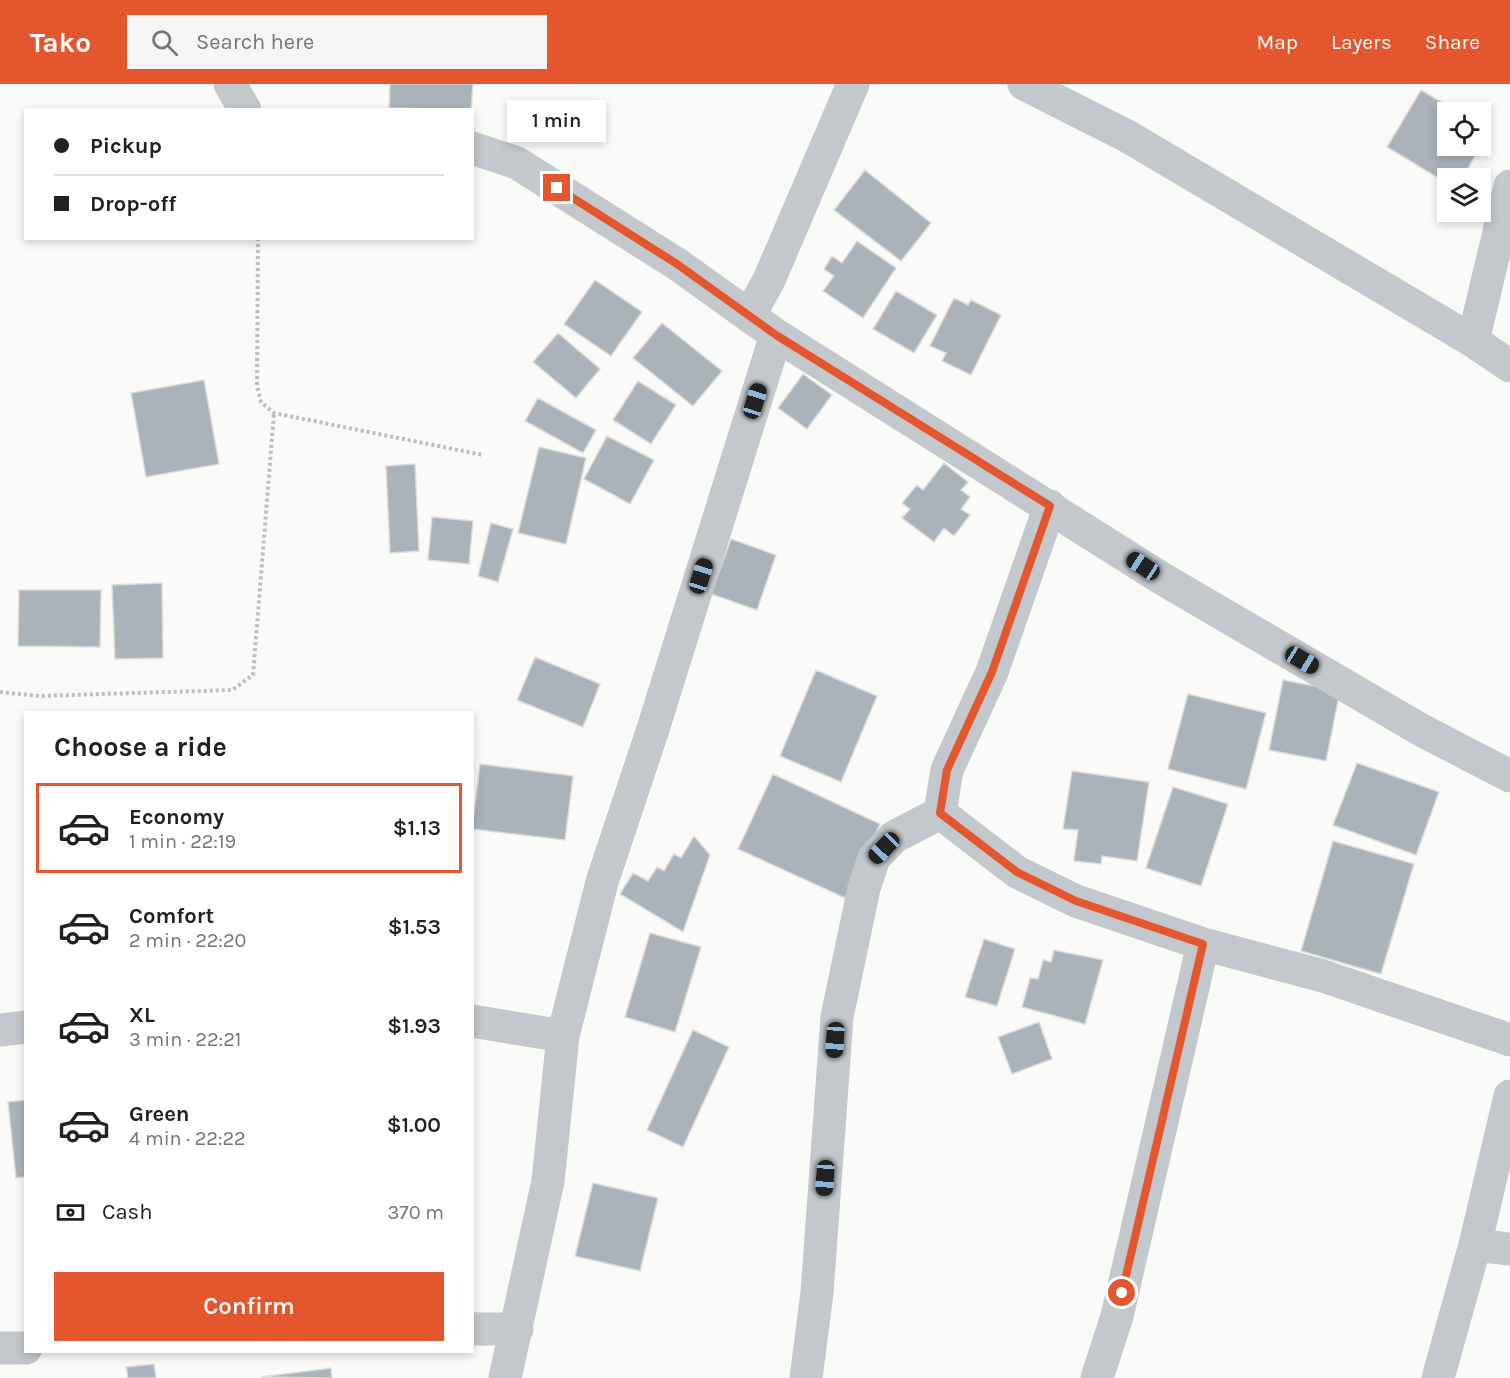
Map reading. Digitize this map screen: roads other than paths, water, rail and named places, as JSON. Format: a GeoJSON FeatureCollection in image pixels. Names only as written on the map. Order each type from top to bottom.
{"type":"FeatureCollection","features":[{"type":"Feature","properties":{"kind":"street"},"geometry":{"type":"LineString","coordinates":[[230,84],[244,108]]}},
{"type":"Feature","properties":{"kind":"street"},"geometry":{"type":"LineString","coordinates":[[749,315],[769,280],[853,84]]}},
{"type":"Feature","properties":{"kind":"street"},"geometry":{"type":"LineString","coordinates":[[1024,84],[1127,136],[1473,341],[1510,366]]}},
{"type":"Feature","properties":{"kind":"street"},"geometry":{"type":"LineString","coordinates":[[474,149],[517,163],[677,264],[776,335],[1161,578],[1423,731],[1510,776]]}},
{"type":"Feature","properties":{"kind":"street"},"geometry":{"type":"LineString","coordinates":[[1473,341],[1510,186]]}},
{"type":"Feature","properties":{"kind":"street"},"geometry":{"type":"LineString","coordinates":[[506,1378],[548,1181],[563,1036],[602,882],[657,718],[776,335]]}},
{"type":"Feature","properties":{"kind":"street"},"geometry":{"type":"LineString","coordinates":[[940,813],[947,770],[992,672],[1050,506]]}},
{"type":"Feature","properties":{"kind":"street"},"geometry":{"type":"LineString","coordinates":[[940,813],[1017,872],[1076,901],[1203,944],[1323,976],[1510,1040]]}},
{"type":"Feature","properties":{"kind":"street"},"geometry":{"type":"LineString","coordinates":[[806,1378],[817,1293],[837,1017],[864,888],[874,858],[894,837],[940,813]]}},
{"type":"Feature","properties":{"kind":"street"},"geometry":{"type":"LineString","coordinates":[[1097,1378],[1117,1316],[1203,944]]}},
{"type":"Feature","properties":{"kind":"street"},"geometry":{"type":"LineString","coordinates":[[474,1021],[563,1036]]}},
{"type":"Feature","properties":{"kind":"street"},"geometry":{"type":"LineString","coordinates":[[1438,1378],[1475,1245],[1510,1096]]}},
{"type":"Feature","properties":{"kind":"street"},"geometry":{"type":"LineString","coordinates":[[1475,1245],[1510,1249]]}},
{"type":"Feature","properties":{"kind":"street"},"geometry":{"type":"LineString","coordinates":[[474,1329],[517,1329]]}},
{"type":"Feature","properties":{"kind":"street"},"geometry":{"type":"LineString","coordinates":[[0,1348],[24,1348]]}}]}
